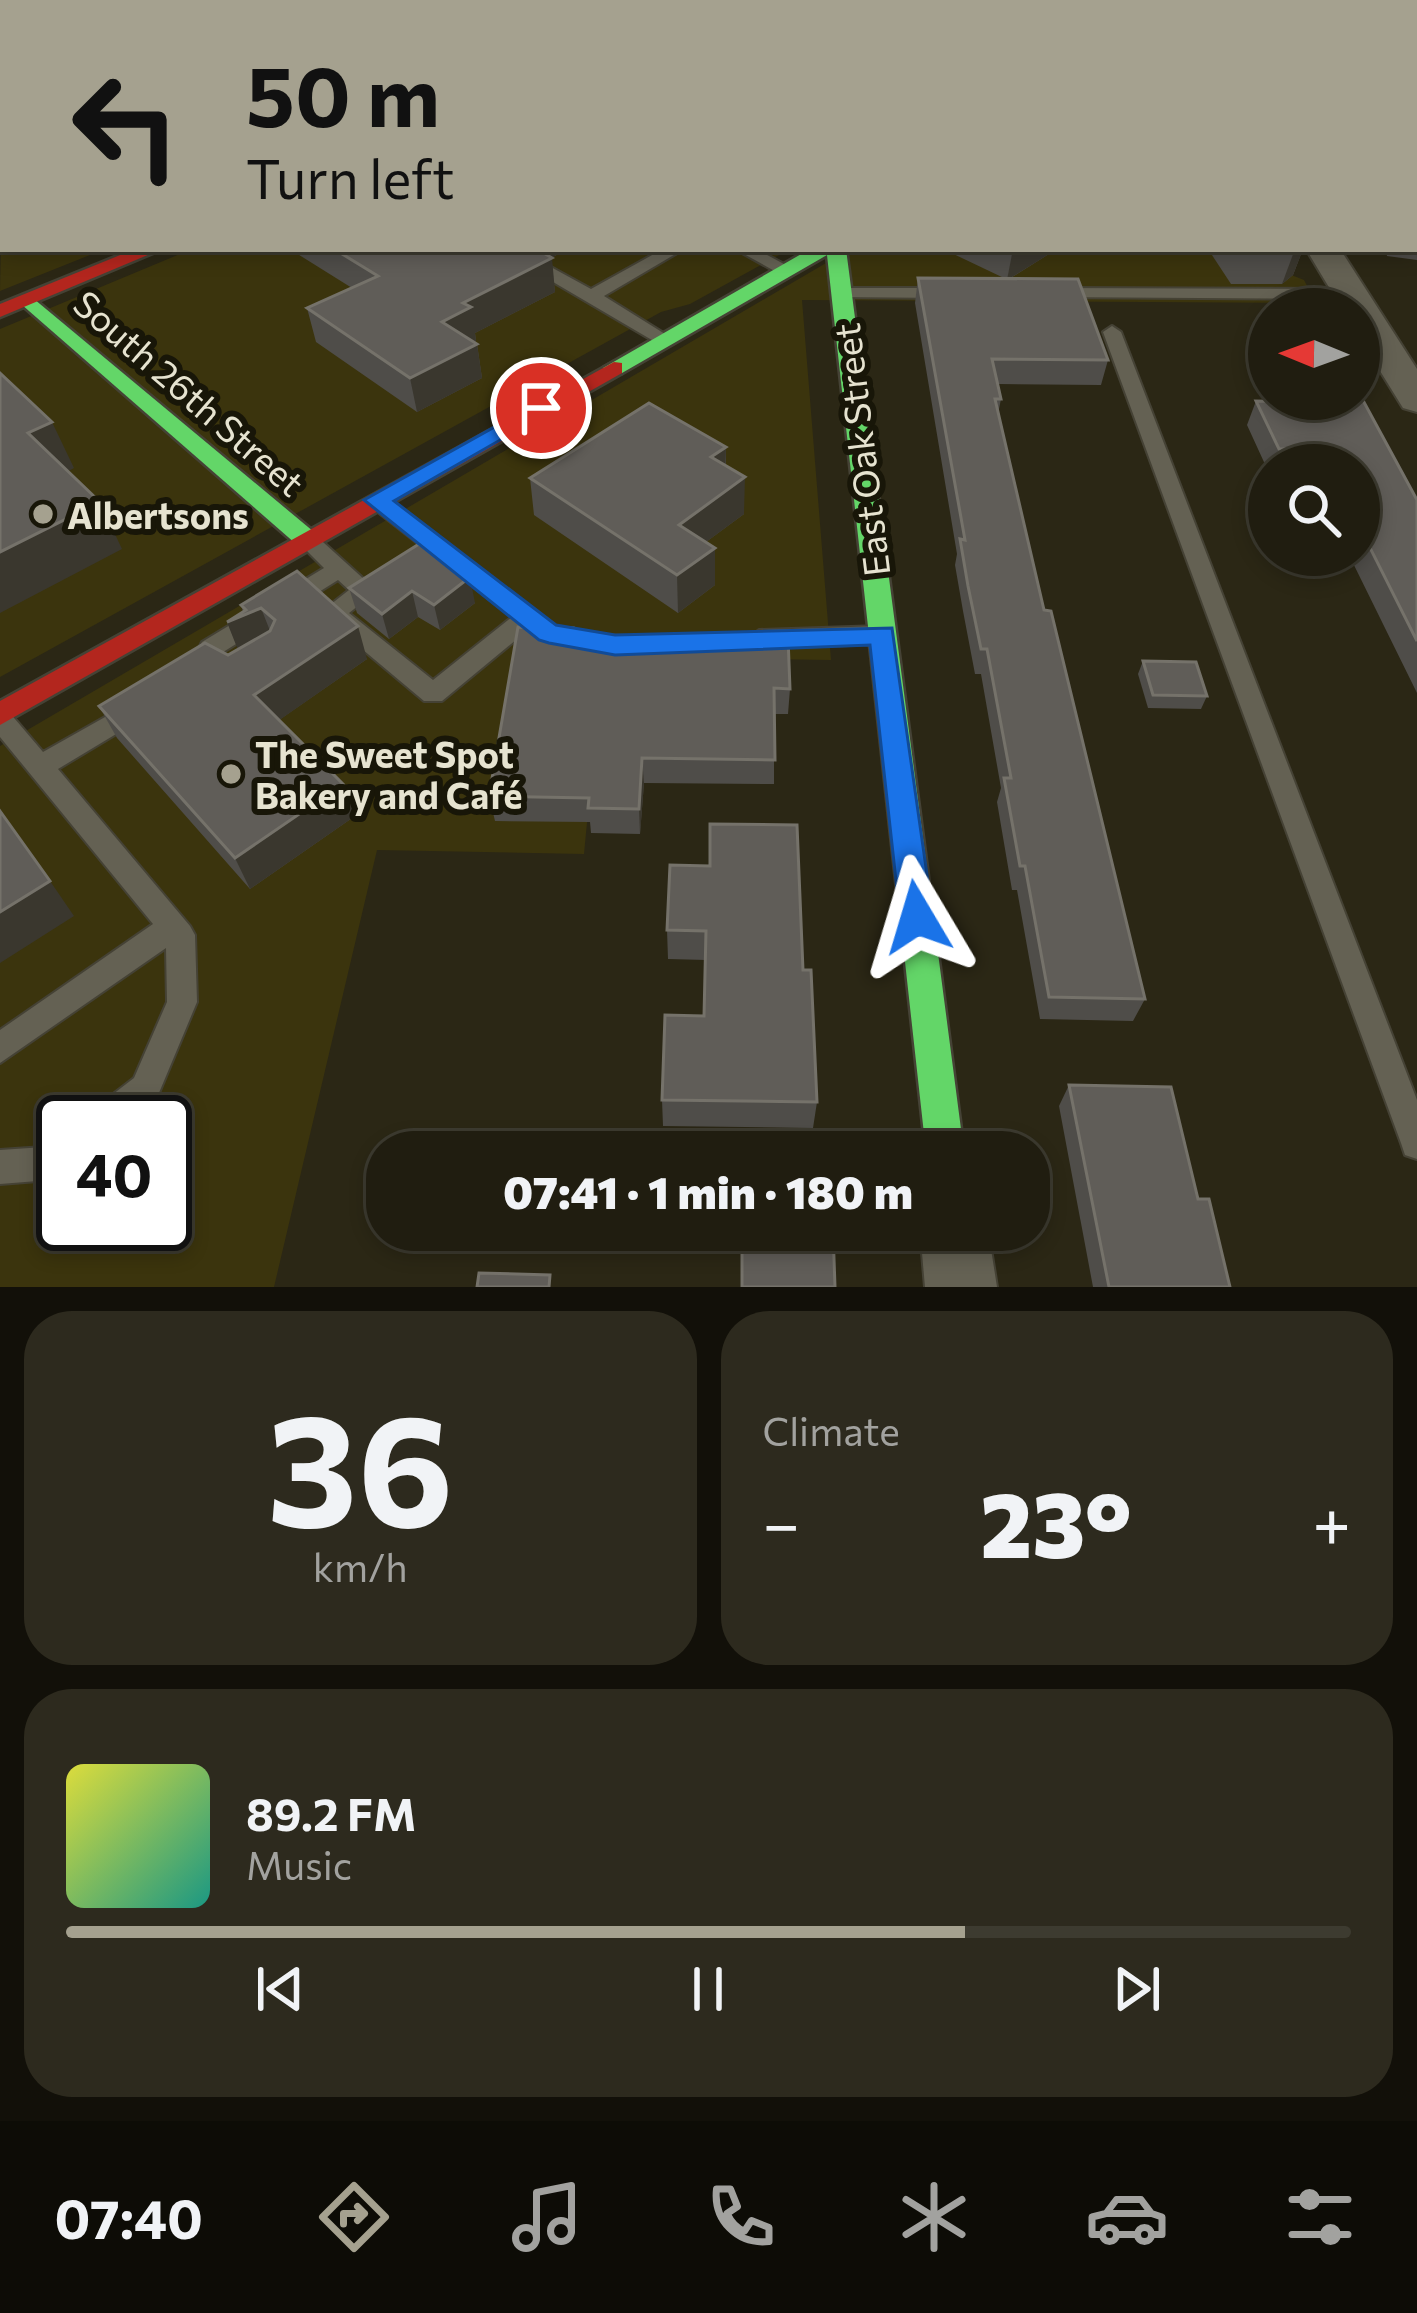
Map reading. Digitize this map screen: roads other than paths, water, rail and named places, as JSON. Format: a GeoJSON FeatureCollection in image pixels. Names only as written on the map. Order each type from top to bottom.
{"type":"FeatureCollection","features":[{"type":"Feature","properties":{"kind":"street"},"geometry":{"type":"LineString","coordinates":[[0,311],[145,252]]}},
{"type":"Feature","properties":{"kind":"street"},"geometry":{"type":"LineString","coordinates":[[0,716],[305,538],[819,252]]}},
{"type":"Feature","properties":{"kind":"street","name":"East Oak Street"},"geometry":{"type":"LineString","coordinates":[[836,252],[942,1131]]}},
{"type":"Feature","properties":{"kind":"street"},"geometry":{"type":"LineString","coordinates":[[1326,252],[1348,288]]}},
{"type":"Feature","properties":{"kind":"street","name":"South 26th Street"},"geometry":{"type":"LineString","coordinates":[[28,300],[305,538]]}},
{"type":"Feature","properties":{"kind":"street"},"geometry":{"type":"LineString","coordinates":[[1380,340],[1417,400]]}},
{"type":"Feature","properties":{"kind":"street"},"geometry":{"type":"LineString","coordinates":[[957,1251],[961,1287]]}},
{"type":"Feature","properties":{"kind":"lane"},"geometry":{"type":"LineString","coordinates":[[511,252],[664,338]]}},
{"type":"Feature","properties":{"kind":"lane"},"geometry":{"type":"LineString","coordinates":[[591,296],[671,252]]}},
{"type":"Feature","properties":{"kind":"lane"},"geometry":{"type":"LineString","coordinates":[[749,252],[786,270]]}},
{"type":"Feature","properties":{"kind":"lane"},"geometry":{"type":"LineString","coordinates":[[842,292],[957,293]]}},
{"type":"Feature","properties":{"kind":"lane"},"geometry":{"type":"LineString","coordinates":[[1027,293],[1248,294]]}},
{"type":"Feature","properties":{"kind":"lane"},"geometry":{"type":"LineString","coordinates":[[1112,332],[1417,1143]]}},
{"type":"Feature","properties":{"kind":"lane"},"geometry":{"type":"LineString","coordinates":[[376,500],[425,552],[549,633],[592,641]]}},
{"type":"Feature","properties":{"kind":"lane"},"geometry":{"type":"LineString","coordinates":[[305,538],[339,568],[374,585],[329,615],[433,694],[527,617]]}},
{"type":"Feature","properties":{"kind":"lane"},"geometry":{"type":"LineString","coordinates":[[175,613],[216,660],[339,568]]}},
{"type":"Feature","properties":{"kind":"lane"},"geometry":{"type":"LineString","coordinates":[[726,640],[883,634]]}},
{"type":"Feature","properties":{"kind":"lane"},"geometry":{"type":"LineString","coordinates":[[40,767],[160,694]]}},
{"type":"Feature","properties":{"kind":"lane"},"geometry":{"type":"LineString","coordinates":[[0,716],[180,935],[182,1002],[146,1089],[138,1095]]}},
{"type":"Feature","properties":{"kind":"lane"},"geometry":{"type":"LineString","coordinates":[[0,1048],[172,926]]}},
{"type":"Feature","properties":{"kind":"lane"},"geometry":{"type":"LineString","coordinates":[[0,1167],[36,1164]]}},
{"type":"Feature","properties":{"kind":"place","name":"Albertsons"},"geometry":{"type":"Point","coordinates":[43,514]}},
{"type":"Feature","properties":{"kind":"place","name":"The Sweet Spot Bakery and Café"},"geometry":{"type":"Point","coordinates":[231,774]}}]}
